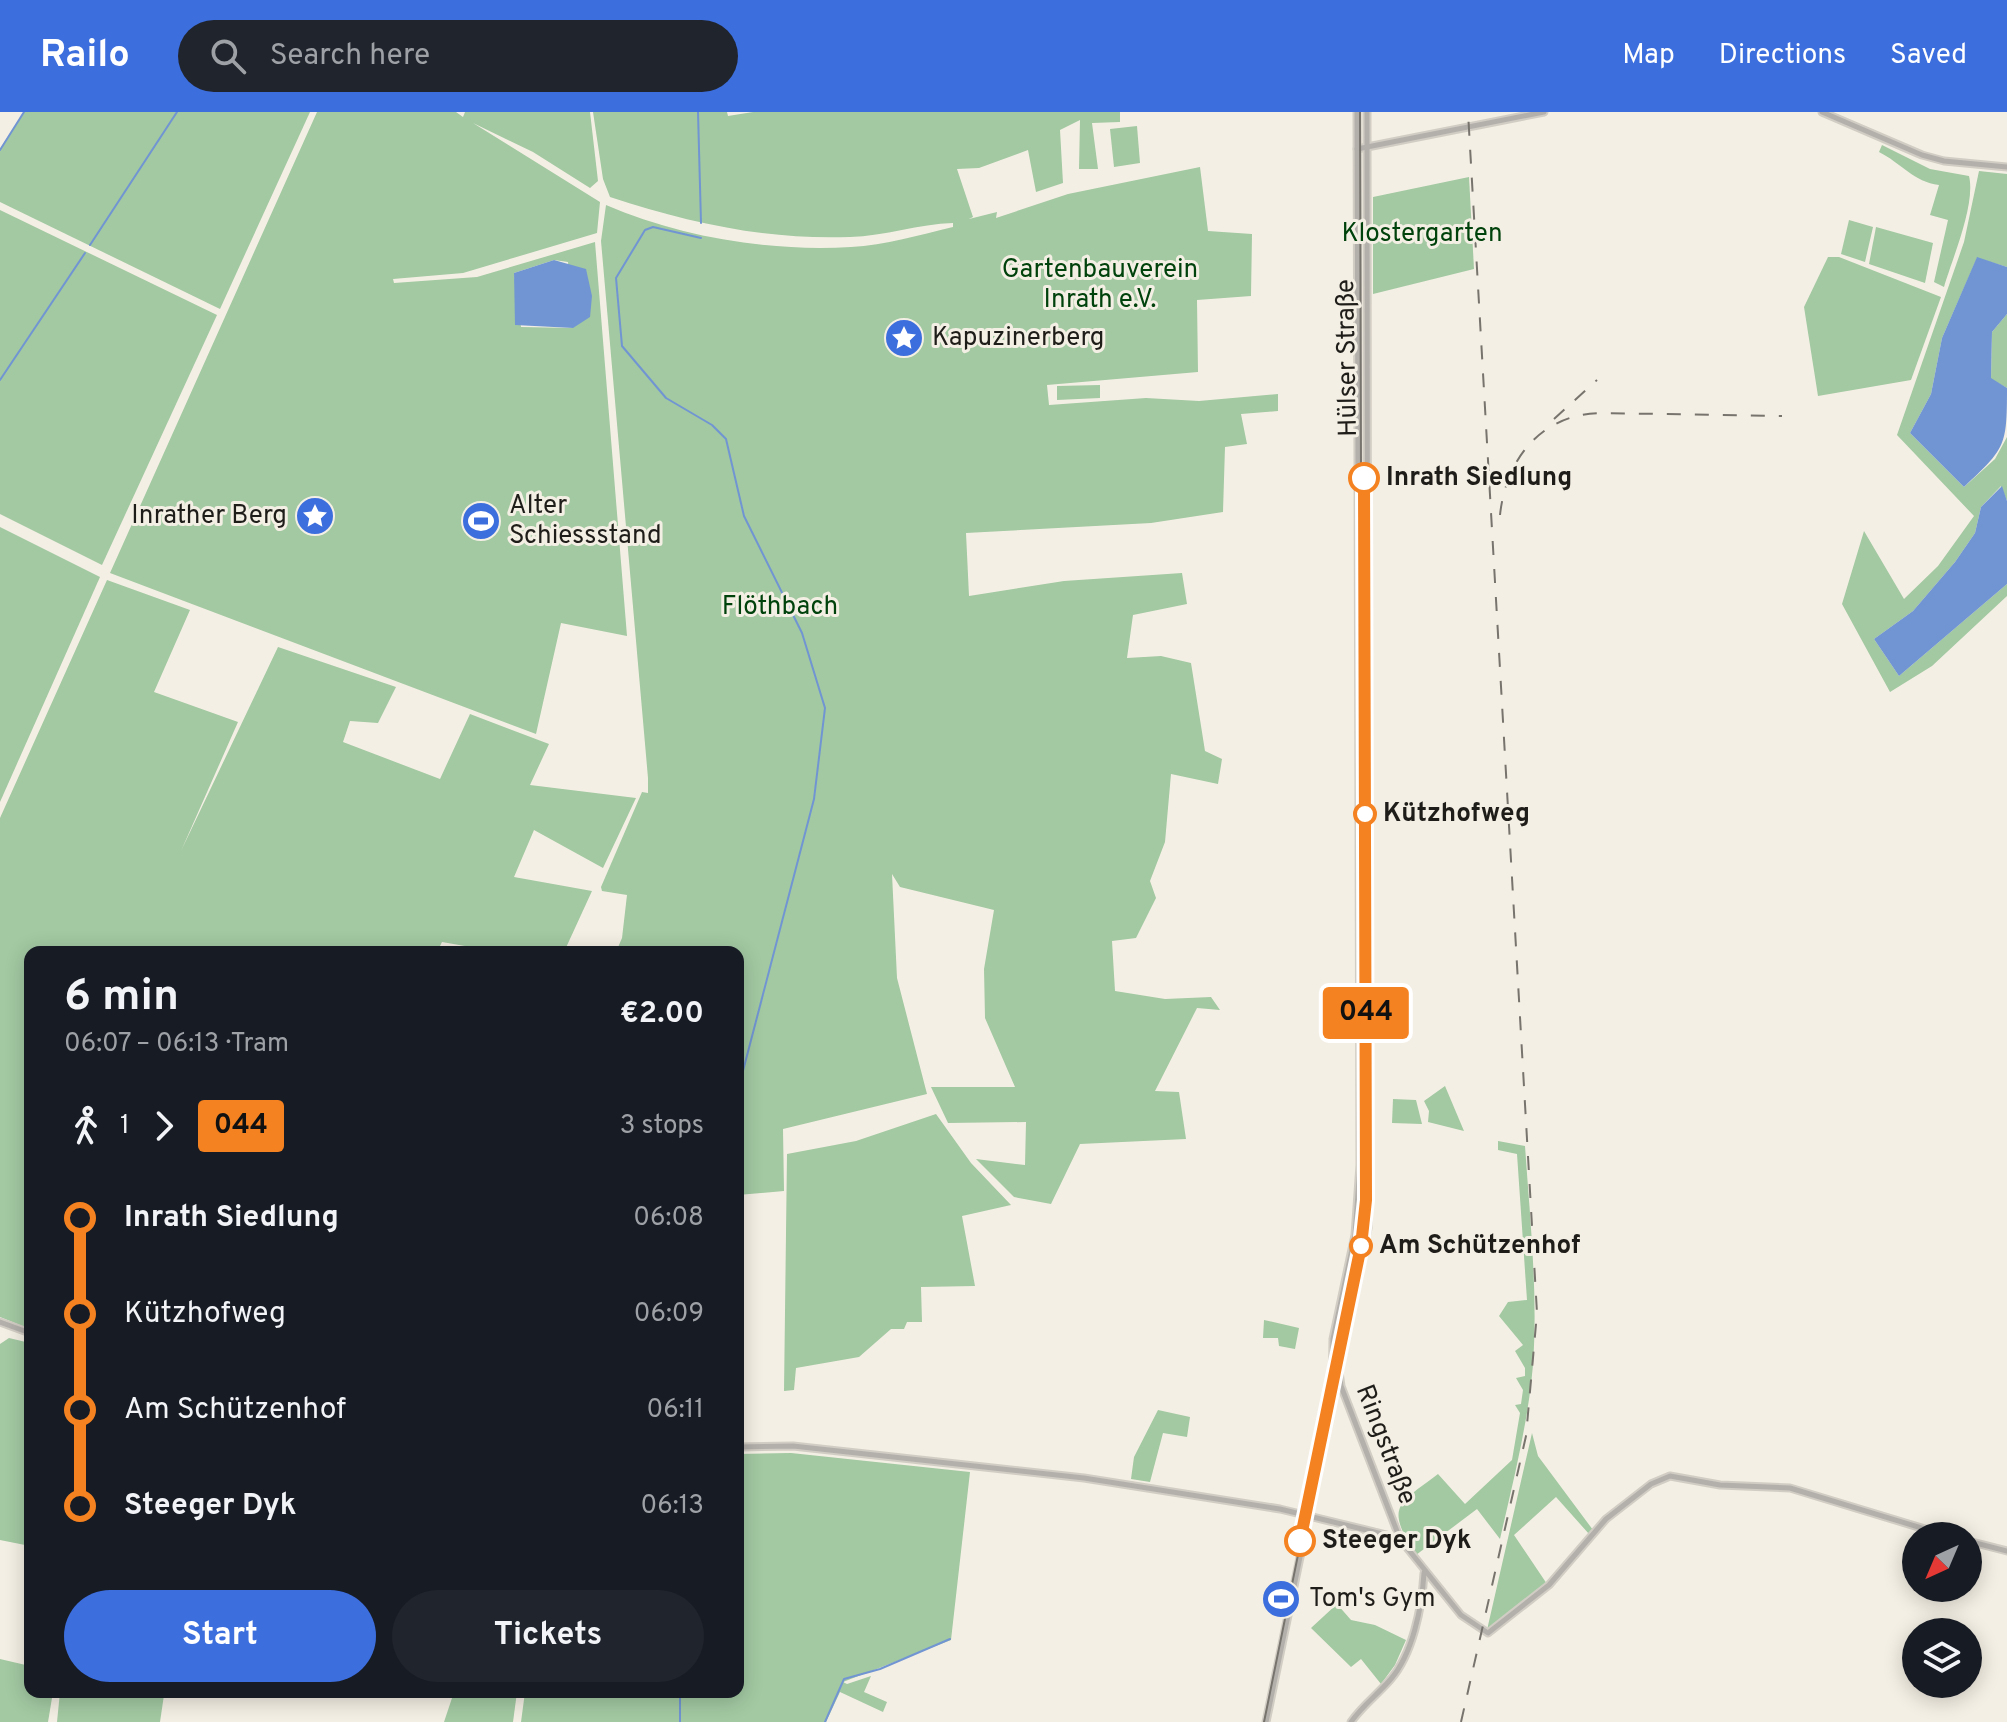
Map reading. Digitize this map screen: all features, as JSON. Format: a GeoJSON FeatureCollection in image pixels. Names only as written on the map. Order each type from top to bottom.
{"type":"FeatureCollection","features":[{"type":"Feature","properties":{"kind":"street","name":"Hülser Straße"},"geometry":{"type":"LineString","coordinates":[[1266,1722],[1332,1402],[1333,1339],[1357,1216],[1360,1165],[1357,112]]}},
{"type":"Feature","properties":{"kind":"street","name":"Hülser Straße"},"geometry":{"type":"LineString","coordinates":[[1339,1372],[1368,1228],[1367,112]]}},
{"type":"Feature","properties":{"kind":"street"},"geometry":{"type":"LineString","coordinates":[[1357,149],[1544,112]]}},
{"type":"Feature","properties":{"kind":"street"},"geometry":{"type":"LineString","coordinates":[[1822,112],[1922,155],[1944,161],[2007,167]]}},
{"type":"Feature","properties":{"kind":"street"},"geometry":{"type":"LineString","coordinates":[[0,1322],[24,1331]]}},
{"type":"Feature","properties":{"kind":"street","name":"Ringstraße"},"geometry":{"type":"LineString","coordinates":[[1339,1372],[1346,1399],[1400,1539],[1469,1624],[1488,1633],[1549,1585],[1606,1519],[1651,1484],[1670,1476],[1720,1485],[1798,1490],[1902,1522]]}},
{"type":"Feature","properties":{"kind":"street"},"geometry":{"type":"LineString","coordinates":[[744,1447],[793,1446],[988,1466],[1176,1491],[1309,1515],[1400,1539]]}},
{"type":"Feature","properties":{"kind":"street"},"geometry":{"type":"LineString","coordinates":[[1982,1545],[2007,1551]]}},
{"type":"Feature","properties":{"kind":"street"},"geometry":{"type":"LineString","coordinates":[[1351,1722],[1389,1681],[1405,1654],[1415,1626],[1424,1572]]}},
{"type":"Feature","properties":{"kind":"green space"},"geometry":{"type":"Polygon","coordinates":[[[24,112],[310,112],[220,309],[0,202],[0,149],[24,112]]]}},
{"type":"Feature","properties":{"kind":"green space"},"geometry":{"type":"Polygon","coordinates":[[[317,112],[456,112],[463,117],[465,112],[590,112],[598,181],[590,188],[533,152],[473,123],[600,202],[597,233],[463,273],[393,279],[394,283],[477,277],[595,242],[627,636],[561,623],[536,734],[110,573],[317,112]],[[554,260],[514,273],[521,327],[573,328],[568,262],[554,260]]]}},
{"type":"Feature","properties":{"kind":"green space","name":"Gartenbauverein Inrath e.V."},"geometry":{"type":"Polygon","coordinates":[[[593,112],[727,112],[728,116],[753,112],[1120,112],[1120,122],[1092,123],[1098,169],[1079,169],[1080,120],[1060,130],[1063,183],[1036,192],[1028,150],[979,168],[957,169],[973,217],[969,219],[997,212],[996,218],[1068,194],[1200,167],[1208,231],[1252,234],[1251,296],[1197,300],[1198,372],[1047,385],[1049,405],[1146,398],[1199,401],[1278,394],[1278,411],[1241,414],[1247,444],[1225,447],[1223,512],[1151,523],[966,533],[969,596],[1064,581],[1182,573],[1187,604],[1133,615],[1127,658],[1161,656],[1191,663],[1205,751],[1222,759],[1218,784],[1171,774],[1165,842],[1150,881],[1156,898],[1136,938],[1112,941],[1115,991],[1165,999],[1211,997],[1220,1010],[1197,1008],[1155,1091],[1179,1092],[1186,1139],[1080,1144],[1051,1204],[1014,1197],[976,1159],[1025,1165],[1026,1122],[948,1123],[931,1087],[1015,1087],[985,1018],[984,969],[994,910],[900,887],[892,874],[897,978],[927,1094],[783,1129],[784,1191],[744,1194],[744,946],[619,946],[627,895],[602,891],[601,887],[642,792],[648,793],[601,241],[606,205],[695,234],[789,247],[877,244],[953,227],[953,223],[863,236],[758,233],[699,222],[610,197],[603,179],[593,112]]]}},
{"type":"Feature","properties":{"kind":"green space"},"geometry":{"type":"Polygon","coordinates":[[[1137,126],[1140,163],[1114,167],[1110,129],[1137,126]]]}},
{"type":"Feature","properties":{"kind":"green space"},"geometry":{"type":"Polygon","coordinates":[[[1882,145],[1930,169],[1969,176],[1966,216],[1944,287],[1934,282],[1948,220],[1930,215],[1939,185],[1915,176],[1879,152],[1882,145]]]}},
{"type":"Feature","properties":{"kind":"green space"},"geometry":{"type":"Polygon","coordinates":[[[1979,171],[2007,174],[2007,267],[1977,258],[1942,338],[1931,394],[1910,433],[1964,487],[1995,459],[2007,437],[2007,501],[2001,486],[1981,507],[1975,533],[1955,562],[1913,611],[1874,639],[1899,676],[2007,584],[2007,596],[1932,666],[1890,692],[1842,604],[1864,531],[1904,599],[1938,566],[1974,516],[1897,435],[1964,242],[1979,171]]]}},
{"type":"Feature","properties":{"kind":"green space","name":"Klostergarten"},"geometry":{"type":"Polygon","coordinates":[[[1469,177],[1474,269],[1373,294],[1373,197],[1469,177]]]}},
{"type":"Feature","properties":{"kind":"green space"},"geometry":{"type":"Polygon","coordinates":[[[0,210],[217,315],[102,565],[0,514],[0,210]]]}},
{"type":"Feature","properties":{"kind":"green space"},"geometry":{"type":"Polygon","coordinates":[[[1849,220],[1873,227],[1865,262],[1841,254],[1849,220]]]}},
{"type":"Feature","properties":{"kind":"green space"},"geometry":{"type":"Polygon","coordinates":[[[1876,227],[1933,243],[1925,283],[1869,264],[1876,227]]]}},
{"type":"Feature","properties":{"kind":"green space"},"geometry":{"type":"Polygon","coordinates":[[[1828,257],[1839,257],[1941,297],[1911,380],[1818,396],[1804,307],[1828,257]]]}},
{"type":"Feature","properties":{"kind":"green space"},"geometry":{"type":"Polygon","coordinates":[[[2007,314],[2007,388],[1991,379],[1992,332],[2007,314]]]}},
{"type":"Feature","properties":{"kind":"green space"},"geometry":{"type":"Polygon","coordinates":[[[1100,385],[1100,398],[1057,400],[1057,386],[1100,385]]]}},
{"type":"Feature","properties":{"kind":"green space"},"geometry":{"type":"Polygon","coordinates":[[[0,527],[100,577],[0,802],[0,527]]]}},
{"type":"Feature","properties":{"kind":"green space"},"geometry":{"type":"Polygon","coordinates":[[[107,580],[190,610],[154,692],[238,722],[181,851],[278,647],[396,687],[378,723],[350,721],[343,742],[440,779],[470,714],[549,744],[530,785],[636,798],[603,868],[534,830],[514,877],[592,891],[567,946],[465,946],[442,942],[440,946],[24,946],[24,1327],[0,1317],[0,818],[107,580]]]}},
{"type":"Feature","properties":{"kind":"green space"},"geometry":{"type":"Polygon","coordinates":[[[1445,1086],[1464,1131],[1428,1122],[1429,1111],[1424,1101],[1445,1086]]]}},
{"type":"Feature","properties":{"kind":"green space"},"geometry":{"type":"Polygon","coordinates":[[[1393,1099],[1416,1100],[1422,1124],[1392,1123],[1393,1099]]]}},
{"type":"Feature","properties":{"kind":"green space"},"geometry":{"type":"Polygon","coordinates":[[[936,1114],[971,1163],[1011,1205],[962,1216],[975,1286],[921,1287],[922,1322],[907,1322],[904,1329],[891,1329],[859,1357],[796,1368],[794,1390],[784,1391],[787,1154],[856,1141],[936,1114]]]}},
{"type":"Feature","properties":{"kind":"green space"},"geometry":{"type":"Polygon","coordinates":[[[1498,1141],[1525,1146],[1531,1228],[1535,1310],[1533,1365],[1520,1453],[1500,1539],[1477,1509],[1416,1555],[1406,1539],[1399,1516],[1405,1500],[1438,1474],[1465,1504],[1512,1460],[1520,1413],[1515,1405],[1521,1404],[1523,1390],[1516,1378],[1525,1376],[1525,1368],[1515,1351],[1523,1345],[1499,1316],[1508,1302],[1527,1300],[1517,1154],[1498,1150],[1498,1141]]]}},
{"type":"Feature","properties":{"kind":"green space"},"geometry":{"type":"Polygon","coordinates":[[[1264,1320],[1299,1328],[1295,1349],[1279,1346],[1278,1338],[1263,1338],[1264,1320]]]}},
{"type":"Feature","properties":{"kind":"green space"},"geometry":{"type":"Polygon","coordinates":[[[9,1338],[24,1342],[24,1545],[0,1540],[0,1344],[9,1338]]]}},
{"type":"Feature","properties":{"kind":"green space"},"geometry":{"type":"Polygon","coordinates":[[[1158,1410],[1190,1417],[1187,1437],[1163,1433],[1150,1482],[1131,1479],[1134,1457],[1158,1410]]]}},
{"type":"Feature","properties":{"kind":"green space"},"geometry":{"type":"Polygon","coordinates":[[[1532,1433],[1538,1456],[1593,1530],[1589,1534],[1556,1497],[1514,1535],[1547,1584],[1487,1630],[1532,1433]]]}},
{"type":"Feature","properties":{"kind":"green space"},"geometry":{"type":"Polygon","coordinates":[[[791,1453],[970,1472],[951,1640],[843,1682],[847,1684],[871,1676],[864,1692],[887,1702],[883,1712],[840,1692],[826,1722],[521,1722],[524,1698],[744,1698],[744,1454],[791,1453]]]}},
{"type":"Feature","properties":{"kind":"green space"},"geometry":{"type":"Polygon","coordinates":[[[1337,1604],[1351,1620],[1375,1625],[1406,1640],[1395,1665],[1381,1684],[1361,1659],[1351,1667],[1311,1628],[1337,1604]]]}},
{"type":"Feature","properties":{"kind":"green space"},"geometry":{"type":"Polygon","coordinates":[[[0,1659],[24,1665],[24,1698],[52,1698],[48,1722],[0,1722],[0,1659]]]}},
{"type":"Feature","properties":{"kind":"green space"},"geometry":{"type":"Polygon","coordinates":[[[59,1698],[164,1698],[160,1722],[57,1722],[59,1698]]]}},
{"type":"Feature","properties":{"kind":"green space"},"geometry":{"type":"Polygon","coordinates":[[[452,1698],[516,1698],[513,1722],[444,1722],[452,1698]]]}},
{"type":"Feature","properties":{"kind":"water"},"geometry":{"type":"Polygon","coordinates":[[[1977,257],[2007,267],[2007,314],[1992,332],[1991,378],[2007,388],[2006,422],[1996,454],[1964,487],[1910,433],[1931,394],[1942,338],[1977,257]]]}},
{"type":"Feature","properties":{"kind":"water"},"geometry":{"type":"Polygon","coordinates":[[[554,260],[586,269],[592,296],[590,317],[573,328],[515,325],[514,273],[554,260]]]}},
{"type":"Feature","properties":{"kind":"water"},"geometry":{"type":"Polygon","coordinates":[[[2002,486],[2007,501],[2007,584],[1899,676],[1874,639],[1913,611],[1955,562],[1975,533],[1981,507],[2002,486]]]}},
{"type":"Feature","properties":{"kind":"waterway"},"geometry":{"type":"LineString","coordinates":[[0,150],[24,112]]}},
{"type":"Feature","properties":{"kind":"waterway"},"geometry":{"type":"LineString","coordinates":[[90,245],[177,112]]}},
{"type":"Feature","properties":{"kind":"waterway","name":"Flöthbach"},"geometry":{"type":"LineString","coordinates":[[698,112],[701,223]]}},
{"type":"Feature","properties":{"kind":"waterway","name":"Flöthbach"},"geometry":{"type":"LineString","coordinates":[[701,238],[653,227],[645,230],[616,278],[622,346],[666,398],[712,425],[726,439],[744,516],[802,633],[825,708],[814,799],[744,1067]]}},
{"type":"Feature","properties":{"kind":"waterway"},"geometry":{"type":"LineString","coordinates":[[0,380],[85,253]]}},
{"type":"Feature","properties":{"kind":"waterway"},"geometry":{"type":"LineString","coordinates":[[825,1722],[844,1679],[880,1669],[950,1639]]}},
{"type":"Feature","properties":{"kind":"waterway","name":"Flöthbach"},"geometry":{"type":"LineString","coordinates":[[680,1698],[680,1722]]}},
{"type":"Feature","properties":{"kind":"tram line"},"geometry":{"type":"LineString","coordinates":[[1264,1722],[1335,1373],[1363,1200],[1360,112]]}},
{"type":"Feature","properties":{"kind":"tram line","name":"044"},"geometry":{"type":"LineString","coordinates":[[1300,1541],[1349,1292],[1361,1246],[1366,1200],[1364,478]]}},
{"type":"Feature","properties":{"kind":"railway"},"geometry":{"type":"LineString","coordinates":[[1461,1722],[1526,1436],[1537,1313],[1468,112]]}},
{"type":"Feature","properties":{"kind":"railway"},"geometry":{"type":"LineString","coordinates":[[1554,419],[1597,380]]}},
{"type":"Feature","properties":{"kind":"railway"},"geometry":{"type":"LineString","coordinates":[[1500,515],[1510,476],[1519,458],[1530,443],[1561,421],[1601,413],[1782,416]]}},
{"type":"Feature","properties":{"kind":"place","name":"Kapuzinerberg"},"geometry":{"type":"Point","coordinates":[904,338]}},
{"type":"Feature","properties":{"kind":"place","name":"Inrath Siedlung"},"geometry":{"type":"Point","coordinates":[1364,478]}},
{"type":"Feature","properties":{"kind":"place","name":"Inrather Berg"},"geometry":{"type":"Point","coordinates":[315,516]}},
{"type":"Feature","properties":{"kind":"place","name":"Alter Schiessstand"},"geometry":{"type":"Point","coordinates":[481,521]}},
{"type":"Feature","properties":{"kind":"place","name":"Kützhofweg"},"geometry":{"type":"Point","coordinates":[1365,814]}},
{"type":"Feature","properties":{"kind":"place","name":"Am Schützenhof"},"geometry":{"type":"Point","coordinates":[1361,1246]}},
{"type":"Feature","properties":{"kind":"place","name":"Steeger Dyk"},"geometry":{"type":"Point","coordinates":[1300,1541]}},
{"type":"Feature","properties":{"kind":"place","name":"Tom's Gym"},"geometry":{"type":"Point","coordinates":[1281,1599]}}]}
